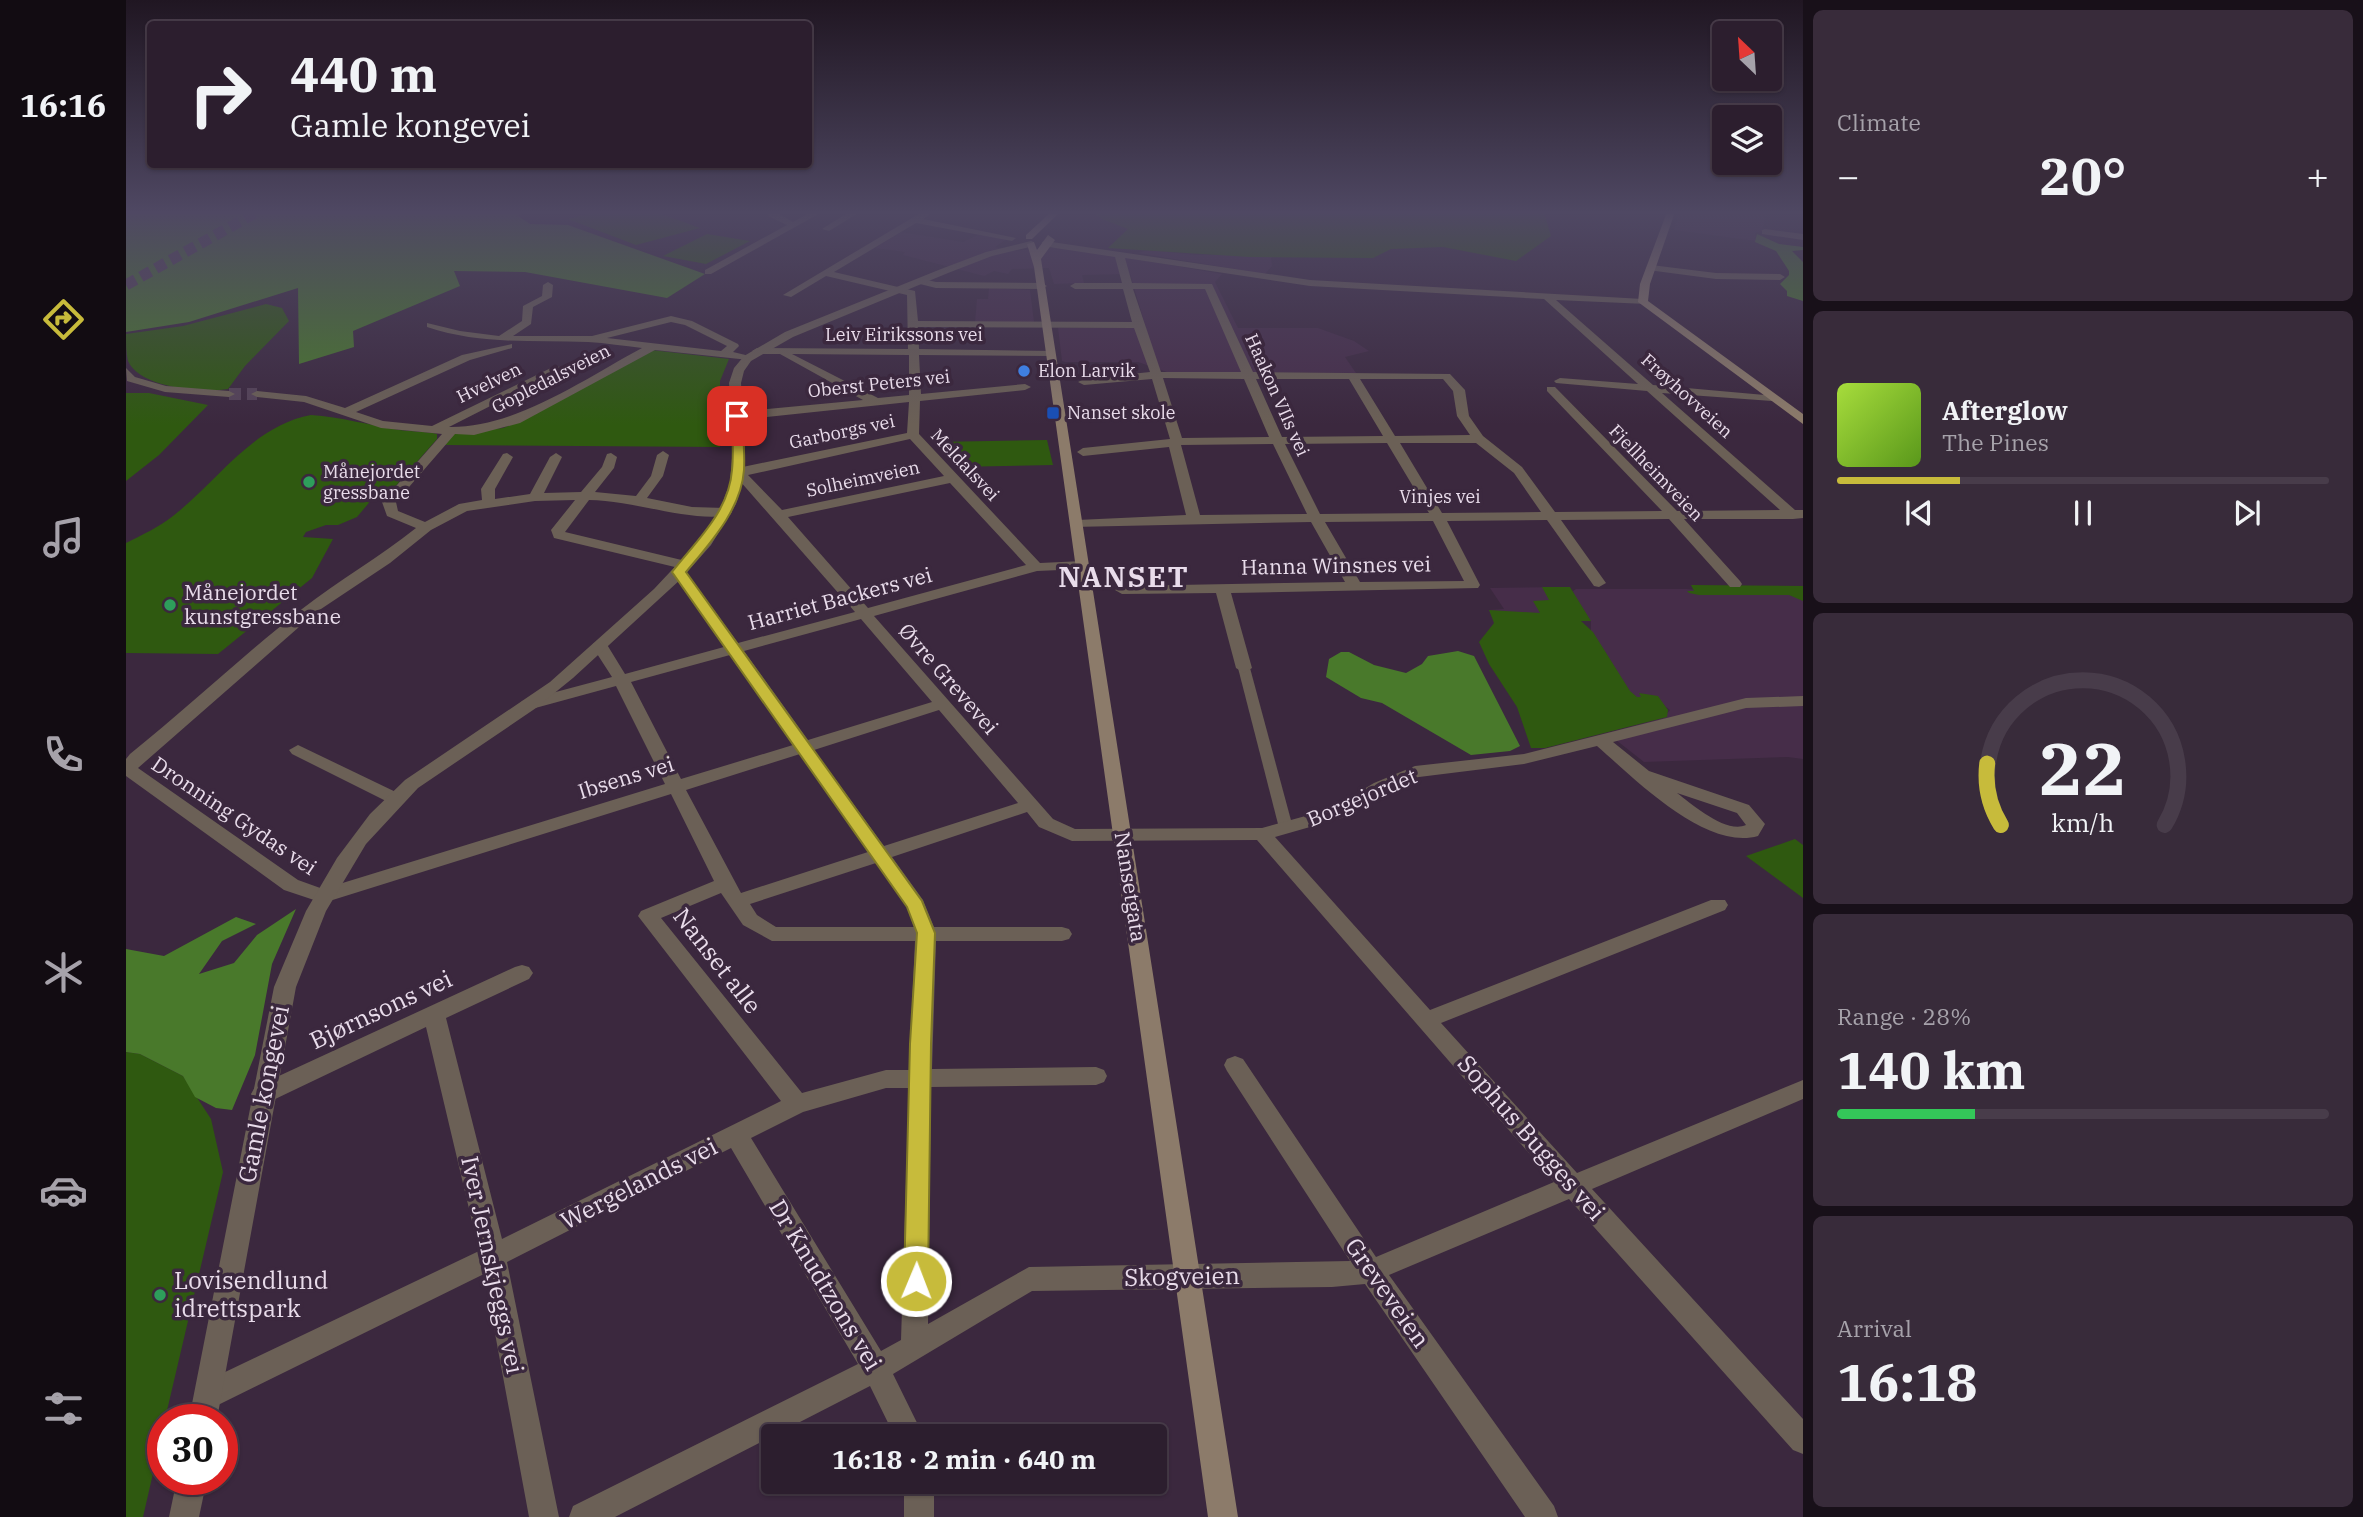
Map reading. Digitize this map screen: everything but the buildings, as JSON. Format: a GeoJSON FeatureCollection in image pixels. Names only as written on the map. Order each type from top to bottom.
{"type":"FeatureCollection","features":[{"type":"Feature","properties":{"kind":"main road","name":"Nansetgata"},"geometry":{"type":"LineString","coordinates":[[1042,283],[1223,1517]]}},
{"type":"Feature","properties":{"kind":"main road"},"geometry":{"type":"LineString","coordinates":[[1648,283],[1643,302],[1803,420]]}},
{"type":"Feature","properties":{"kind":"street"},"geometry":{"type":"LineString","coordinates":[[788,295],[808,283]]}},
{"type":"Feature","properties":{"kind":"street"},"geometry":{"type":"LineString","coordinates":[[873,283],[904,289]]}},
{"type":"Feature","properties":{"kind":"street"},"geometry":{"type":"LineString","coordinates":[[753,354],[921,283]]}},
{"type":"Feature","properties":{"kind":"street"},"geometry":{"type":"LineString","coordinates":[[926,283],[1042,286]]}},
{"type":"Feature","properties":{"kind":"street"},"geometry":{"type":"LineString","coordinates":[[1127,283],[1138,325],[1169,409],[1194,519]]}},
{"type":"Feature","properties":{"kind":"street"},"geometry":{"type":"LineString","coordinates":[[1309,283],[1643,302]]}},
{"type":"Feature","properties":{"kind":"street"},"geometry":{"type":"LineString","coordinates":[[501,339],[527,321],[528,306],[547,297],[548,285]]}},
{"type":"Feature","properties":{"kind":"street"},"geometry":{"type":"LineString","coordinates":[[1075,286],[1128,286]]}},
{"type":"Feature","properties":{"kind":"street","name":"Haakon VIIs vei"},"geometry":{"type":"LineString","coordinates":[[1128,286],[1209,286],[1277,440],[1315,517],[1355,587]]}},
{"type":"Feature","properties":{"kind":"street","name":"Meldalsvei"},"geometry":{"type":"LineString","coordinates":[[904,289],[912,293],[915,438],[1036,567]]}},
{"type":"Feature","properties":{"kind":"street","name":"Frøyhovveien"},"geometry":{"type":"LineString","coordinates":[[1547,297],[1797,514],[1803,523]]}},
{"type":"Feature","properties":{"kind":"street","name":"Leiv Eirikssons vei"},"geometry":{"type":"LineString","coordinates":[[590,340],[671,319],[688,323],[734,346],[723,354]]}},
{"type":"Feature","properties":{"kind":"street"},"geometry":{"type":"LineString","coordinates":[[913,324],[1138,325]]}},
{"type":"Feature","properties":{"kind":"street","name":"Leiv Eirikssons vei"},"geometry":{"type":"LineString","coordinates":[[431,326],[470,336],[501,339],[590,340],[723,354],[1051,352]]}},
{"type":"Feature","properties":{"kind":"street","name":"Leiv Eirikssons vei"},"geometry":{"type":"LineString","coordinates":[[345,412],[477,353],[550,339]]}},
{"type":"Feature","properties":{"kind":"street","name":"Gopledalsveien"},"geometry":{"type":"LineString","coordinates":[[257,394],[306,399],[381,424],[434,430],[487,429],[516,420],[652,346]]}},
{"type":"Feature","properties":{"kind":"street"},"geometry":{"type":"LineString","coordinates":[[779,352],[876,402]]}},
{"type":"Feature","properties":{"kind":"street","name":"Gamle kongevei"},"geometry":{"type":"LineString","coordinates":[[206,1404],[285,988],[297,951],[323,896],[355,847],[396,799],[445,758],[528,705],[600,646],[682,569],[703,544],[725,512],[738,472],[736,375],[753,354]]}},
{"type":"Feature","properties":{"kind":"street","name":"Hvelven"},"geometry":{"type":"LineString","coordinates":[[434,430],[559,368]]}},
{"type":"Feature","properties":{"kind":"street"},"geometry":{"type":"LineString","coordinates":[[126,370],[131,379],[166,389],[229,394]]}},
{"type":"Feature","properties":{"kind":"street"},"geometry":{"type":"LineString","coordinates":[[1084,382],[1155,375],[1446,376],[1459,390],[1463,416],[1479,439],[1518,470],[1599,583]]}},
{"type":"Feature","properties":{"kind":"street"},"geometry":{"type":"LineString","coordinates":[[1353,376],[1438,517]]}},
{"type":"Feature","properties":{"kind":"street","name":"Fjellheimveien"},"geometry":{"type":"LineString","coordinates":[[1648,387],[1555,385],[1735,584]]}},
{"type":"Feature","properties":{"kind":"street","name":"Oberst Peters vei"},"geometry":{"type":"LineString","coordinates":[[737,416],[1025,387]]}},
{"type":"Feature","properties":{"kind":"street"},"geometry":{"type":"LineString","coordinates":[[1648,387],[1772,398]]}},
{"type":"Feature","properties":{"kind":"street"},"geometry":{"type":"LineString","coordinates":[[426,527],[392,513],[389,502],[451,430]]}},
{"type":"Feature","properties":{"kind":"street","name":"Garborgs vei"},"geometry":{"type":"LineString","coordinates":[[738,472],[762,470],[806,456],[915,438]]}},
{"type":"Feature","properties":{"kind":"street"},"geometry":{"type":"LineString","coordinates":[[1083,452],[1175,442],[1479,439]]}},
{"type":"Feature","properties":{"kind":"street"},"geometry":{"type":"LineString","coordinates":[[639,500],[657,476],[663,456]]}},
{"type":"Feature","properties":{"kind":"street"},"geometry":{"type":"LineString","coordinates":[[489,502],[488,489],[507,457]]}},
{"type":"Feature","properties":{"kind":"street"},"geometry":{"type":"LineString","coordinates":[[535,497],[553,467],[555,457]]}},
{"type":"Feature","properties":{"kind":"street"},"geometry":{"type":"LineString","coordinates":[[611,457],[608,468],[557,533],[682,569],[733,649],[916,905],[926,933],[914,1347]]}},
{"type":"Feature","properties":{"kind":"street","name":"Øvre Grevevei"},"geometry":{"type":"LineString","coordinates":[[738,472],[779,515],[1046,822],[1072,835],[1122,836]]}},
{"type":"Feature","properties":{"kind":"street","name":"Solheimveien"},"geometry":{"type":"LineString","coordinates":[[779,515],[954,478]]}},
{"type":"Feature","properties":{"kind":"street","name":"Dronning Gydas vei"},"geometry":{"type":"LineString","coordinates":[[323,896],[291,885],[128,769],[136,758],[310,610],[385,561],[426,527],[464,507],[535,497],[587,496],[639,500],[692,511],[725,512]]}},
{"type":"Feature","properties":{"kind":"street","name":"Vinjes vei"},"geometry":{"type":"LineString","coordinates":[[1077,524],[1315,517],[1797,514]]}},
{"type":"Feature","properties":{"kind":"street","name":"Hanna Winsnes vei"},"geometry":{"type":"LineString","coordinates":[[1122,590],[1473,585],[1438,517]]}},
{"type":"Feature","properties":{"kind":"street","name":"Harriet Backers vei"},"geometry":{"type":"LineString","coordinates":[[528,705],[1036,567],[1083,565]]}},
{"type":"Feature","properties":{"kind":"street"},"geometry":{"type":"LineString","coordinates":[[1222,588],[1284,824]]}},
{"type":"Feature","properties":{"kind":"street"},"geometry":{"type":"LineString","coordinates":[[600,646],[622,681],[725,884],[750,920],[772,934],[1062,934]]}},
{"type":"Feature","properties":{"kind":"street","name":"Borgejordet"},"geometry":{"type":"LineString","coordinates":[[1122,836],[1262,834],[1310,823],[1338,813],[1388,783],[1415,772],[1524,759],[1746,703],[1803,701]]}},
{"type":"Feature","properties":{"kind":"street","name":"Ibsens vei"},"geometry":{"type":"LineString","coordinates":[[323,896],[943,704]]}},
{"type":"Feature","properties":{"kind":"street"},"geometry":{"type":"LineString","coordinates":[[1600,740],[1646,776],[1707,822],[1734,833],[1751,832],[1755,828],[1756,824],[1744,808],[1646,776]]}},
{"type":"Feature","properties":{"kind":"street"},"geometry":{"type":"LineString","coordinates":[[298,750],[396,799]]}},
{"type":"Feature","properties":{"kind":"street"},"geometry":{"type":"LineString","coordinates":[[738,901],[1030,805]]}},
{"type":"Feature","properties":{"kind":"street","name":"Sophus Bugges vei"},"geometry":{"type":"LineString","coordinates":[[1262,834],[1573,1186],[1799,1430]]}},
{"type":"Feature","properties":{"kind":"street","name":"Nanset alle"},"geometry":{"type":"LineString","coordinates":[[725,884],[648,916],[797,1104]]}},
{"type":"Feature","properties":{"kind":"street"},"geometry":{"type":"LineString","coordinates":[[1426,1020],[1718,905]]}},
{"type":"Feature","properties":{"kind":"street","name":"Bjørnsons vei"},"geometry":{"type":"LineString","coordinates":[[263,1094],[522,973]]}},
{"type":"Feature","properties":{"kind":"street","name":"Iver Jernskjeggs vei"},"geometry":{"type":"LineString","coordinates":[[434,1014],[493,1256],[544,1517]]}},
{"type":"Feature","properties":{"kind":"street","name":"Greveveien"},"geometry":{"type":"LineString","coordinates":[[1236,1065],[1371,1271],[1543,1517]]}},
{"type":"Feature","properties":{"kind":"street","name":"Wergelands vei"},"geometry":{"type":"LineString","coordinates":[[208,1395],[797,1104],[865,1083],[921,1077],[1096,1076]]}},
{"type":"Feature","properties":{"kind":"street","name":"Skogveien"},"geometry":{"type":"LineString","coordinates":[[584,1517],[876,1369],[1029,1279],[1332,1275],[1371,1271],[1803,1089]]}},
{"type":"Feature","properties":{"kind":"street","name":"Dr Knudtzons vei"},"geometry":{"type":"LineString","coordinates":[[736,1135],[876,1369],[904,1424]]}},
{"type":"Feature","properties":{"kind":"street"},"geometry":{"type":"LineString","coordinates":[[919,1494],[919,1517]]}},
{"type":"Feature","properties":{"kind":"street"},"geometry":{"type":"LineString","coordinates":[[184,1517],[189,1495]]}},
{"type":"Feature","properties":{"kind":"shaded area"},"geometry":{"type":"Polygon","coordinates":[[[1133,283],[1215,283],[1238,328],[1318,328],[1354,341],[1369,351],[1345,357],[1356,373],[1167,372],[1138,362],[1062,361],[1058,328],[1146,328],[1133,283]]]}},
{"type":"Feature","properties":{"kind":"shaded area"},"geometry":{"type":"Polygon","coordinates":[[[989,288],[1030,290],[1034,322],[975,322],[977,299],[988,299],[989,288]]]}},
{"type":"Feature","properties":{"kind":"shaded area"},"geometry":{"type":"Polygon","coordinates":[[[1569,587],[1574,594],[1576,589],[1803,593],[1803,759],[1788,757],[1644,762],[1607,733],[1663,718],[1670,710],[1655,699],[1636,699],[1630,695],[1591,634],[1591,621],[1493,618],[1489,610],[1504,609],[1490,588],[1569,587]]]}},
{"type":"Feature","properties":{"kind":"green space"},"geometry":{"type":"Polygon","coordinates":[[[126,283],[459,283],[460,286],[353,331],[354,347],[299,364],[298,288],[189,322],[126,332],[126,283]]]}},
{"type":"Feature","properties":{"kind":"green space"},"geometry":{"type":"Polygon","coordinates":[[[584,283],[691,283],[667,298],[584,283]]]}},
{"type":"Feature","properties":{"kind":"green space"},"geometry":{"type":"Polygon","coordinates":[[[1803,283],[1803,301],[1787,296],[1787,291],[1780,284],[1803,283]]]}},
{"type":"Feature","properties":{"kind":"green space"},"geometry":{"type":"Polygon","coordinates":[[[266,304],[282,308],[289,321],[245,366],[228,389],[172,387],[145,377],[128,361],[126,334],[183,326],[266,304]]]}},
{"type":"Feature","properties":{"kind":"green space"},"geometry":{"type":"Polygon","coordinates":[[[651,350],[729,359],[720,381],[720,447],[445,445],[454,434],[503,428],[518,422],[651,350]]]}},
{"type":"Feature","properties":{"kind":"green space"},"geometry":{"type":"Polygon","coordinates":[[[126,393],[149,393],[208,405],[159,455],[126,481],[126,393]]]}},
{"type":"Feature","properties":{"kind":"green space"},"geometry":{"type":"Polygon","coordinates":[[[311,415],[432,433],[437,434],[437,439],[393,489],[373,498],[357,517],[338,525],[326,525],[306,532],[303,537],[333,539],[312,578],[218,654],[126,653],[126,543],[173,516],[237,456],[271,430],[311,415]]]}},
{"type":"Feature","properties":{"kind":"green space"},"geometry":{"type":"Polygon","coordinates":[[[1047,440],[1053,465],[955,467],[933,442],[1047,440]]]}},
{"type":"Feature","properties":{"kind":"green space"},"geometry":{"type":"Polygon","coordinates":[[[1691,585],[1803,586],[1803,601],[1789,595],[1699,595],[1687,591],[1694,591],[1691,585]]]}},
{"type":"Feature","properties":{"kind":"green space"},"geometry":{"type":"Polygon","coordinates":[[[1542,587],[1570,587],[1591,621],[1581,621],[1593,632],[1630,691],[1637,697],[1641,697],[1639,693],[1658,696],[1668,710],[1667,717],[1545,748],[1531,748],[1517,707],[1489,664],[1479,642],[1494,623],[1489,610],[1540,613],[1533,601],[1549,600],[1542,587]]]}},
{"type":"Feature","properties":{"kind":"green space"},"geometry":{"type":"Polygon","coordinates":[[[1458,651],[1474,656],[1520,746],[1510,751],[1471,755],[1382,703],[1361,698],[1326,677],[1329,659],[1341,652],[1349,652],[1374,665],[1406,673],[1422,664],[1428,656],[1458,651]]]}},
{"type":"Feature","properties":{"kind":"green space"},"geometry":{"type":"Polygon","coordinates":[[[1795,839],[1803,845],[1803,898],[1746,856],[1795,839]]]}},
{"type":"Feature","properties":{"kind":"green space"},"geometry":{"type":"Polygon","coordinates":[[[296,909],[272,964],[255,1055],[232,1110],[216,1108],[195,1097],[183,1076],[140,1054],[126,1052],[126,949],[164,956],[236,917],[256,924],[222,941],[199,974],[234,963],[257,935],[296,909]]]}},
{"type":"Feature","properties":{"kind":"green space","name":"Lovisendlund idrettspark"},"geometry":{"type":"Polygon","coordinates":[[[126,1052],[140,1054],[183,1076],[211,1119],[223,1172],[169,1404],[147,1404],[148,1495],[143,1517],[126,1517],[126,1052]]]}},
{"type":"Feature","properties":{"kind":"tunnel"},"geometry":{"type":"LineString","coordinates":[[126,285],[130,283]]}},
{"type":"Feature","properties":{"kind":"tunnel"},"geometry":{"type":"LineString","coordinates":[[229,394],[257,394]]}},
{"type":"Feature","properties":{"kind":"place","name":"Elon Larvik"},"geometry":{"type":"Point","coordinates":[1024,371]}},
{"type":"Feature","properties":{"kind":"place","name":"Nanset skole"},"geometry":{"type":"Point","coordinates":[1053,413]}},
{"type":"Feature","properties":{"kind":"place","name":"Månejordet gressbane"},"geometry":{"type":"Point","coordinates":[309,482]}},
{"type":"Feature","properties":{"kind":"place","name":"Månejordet kunstgressbane"},"geometry":{"type":"Point","coordinates":[170,605]}},
{"type":"Feature","properties":{"kind":"place","name":"Lovisendlund idrettspark"},"geometry":{"type":"Point","coordinates":[160,1295]}},
{"type":"Feature","properties":{"kind":"district","name":"NANSET"},"geometry":{"type":"Point","coordinates":[1124,577]}},
{"type":"Feature","properties":{"kind":"route"},"geometry":{"type":"LineString","coordinates":[[737,416],[738,472],[732,496],[715,529],[679,572],[916,905],[926,933],[920,1044],[916,1281]]}}]}
